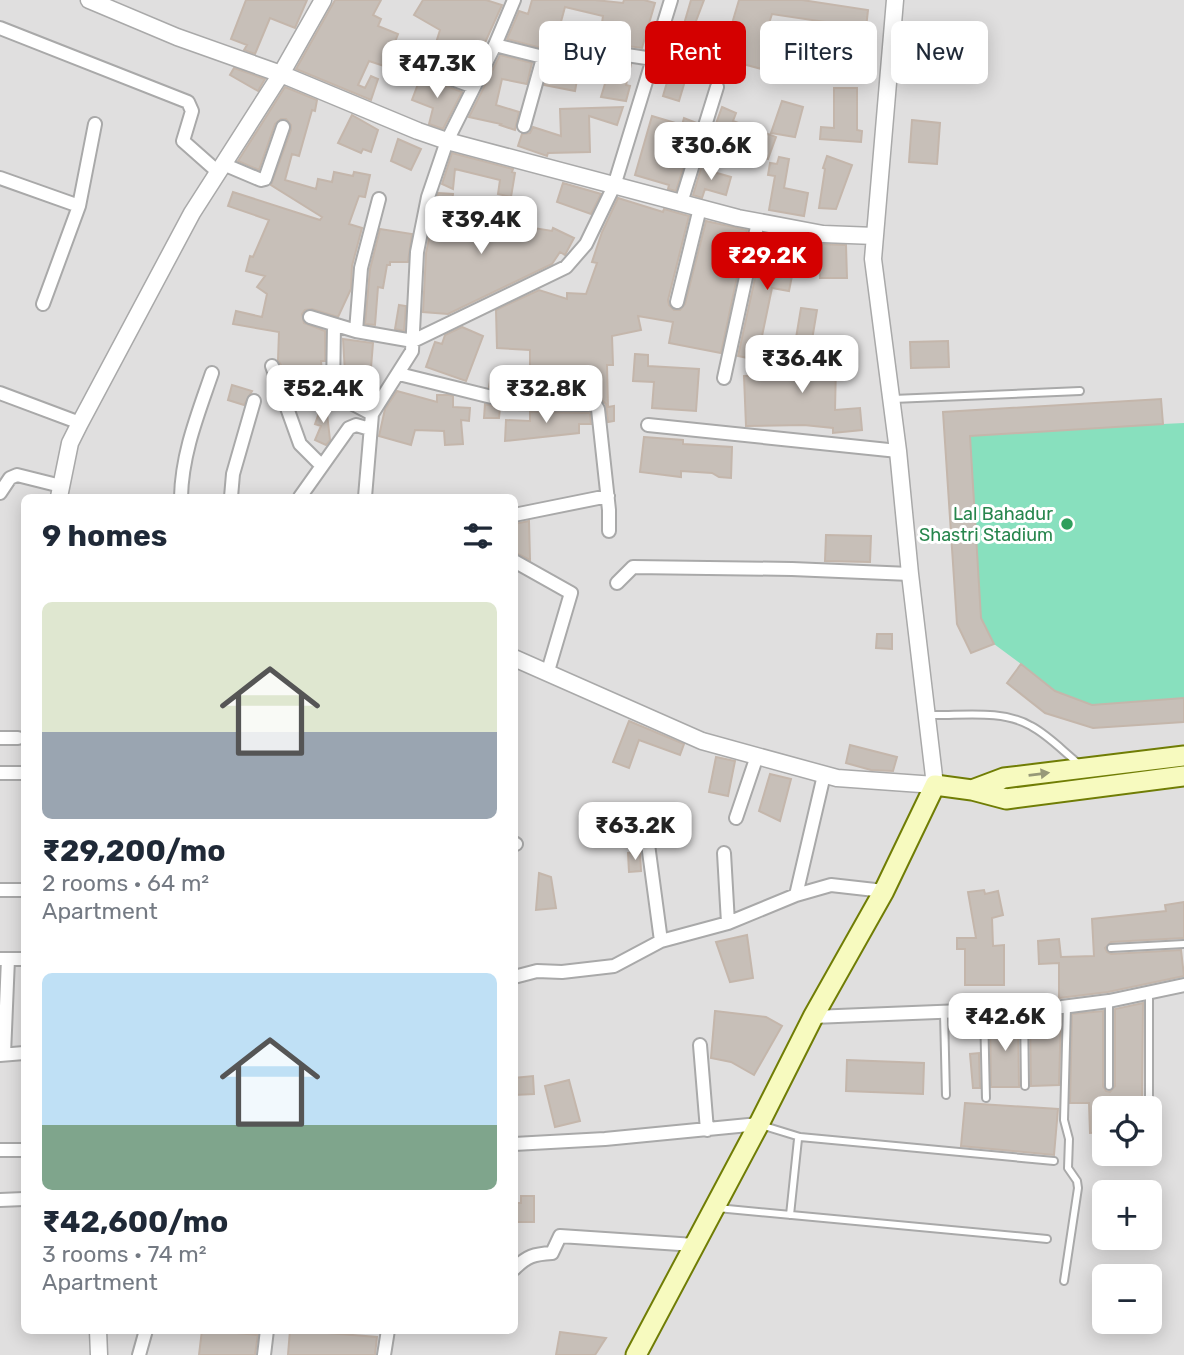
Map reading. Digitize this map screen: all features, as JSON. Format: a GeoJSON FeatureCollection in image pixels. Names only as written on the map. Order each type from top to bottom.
{"type":"FeatureCollection","features":[{"type":"Feature","properties":{"kind":"main road"},"geometry":{"type":"LineString","coordinates":[[972,790],[1004,778],[1184,756]]}},
{"type":"Feature","properties":{"kind":"main road"},"geometry":{"type":"LineString","coordinates":[[636,1355],[759,1125],[813,1017],[884,891],[935,785],[972,790],[1006,799],[1184,776]]}},
{"type":"Feature","properties":{"kind":"street"},"geometry":{"type":"LineString","coordinates":[[0,493],[10,478],[17,475],[60,491],[70,443],[192,213],[281,74],[323,0]]}},
{"type":"Feature","properties":{"kind":"street"},"geometry":{"type":"LineString","coordinates":[[365,494],[373,414],[409,359],[413,341],[417,252],[428,197],[447,141],[495,45],[514,0]]}},
{"type":"Feature","properties":{"kind":"street"},"geometry":{"type":"LineString","coordinates":[[665,21],[671,0]]}},
{"type":"Feature","properties":{"kind":"street"},"geometry":{"type":"LineString","coordinates":[[518,659],[702,741],[837,778],[935,785],[898,451],[873,258],[895,0]]}},
{"type":"Feature","properties":{"kind":"street"},"geometry":{"type":"LineString","coordinates":[[94,1],[177,37],[281,74],[447,141],[758,222],[823,234],[875,236]]}},
{"type":"Feature","properties":{"kind":"street"},"geometry":{"type":"LineString","coordinates":[[0,28],[188,102],[192,111],[183,141],[221,168],[265,179],[283,127]]}},
{"type":"Feature","properties":{"kind":"street"},"geometry":{"type":"LineString","coordinates":[[495,45],[539,57]]}},
{"type":"Feature","properties":{"kind":"street"},"geometry":{"type":"LineString","coordinates":[[425,69],[474,88]]}},
{"type":"Feature","properties":{"kind":"street"},"geometry":{"type":"LineString","coordinates":[[524,126],[539,72]]}},
{"type":"Feature","properties":{"kind":"street"},"geometry":{"type":"LineString","coordinates":[[310,317],[356,331],[413,341],[566,267],[586,244],[614,186],[645,84]]}},
{"type":"Feature","properties":{"kind":"street"},"geometry":{"type":"LineString","coordinates":[[681,203],[717,87]]}},
{"type":"Feature","properties":{"kind":"street"},"geometry":{"type":"LineString","coordinates":[[43,304],[79,206],[95,124]]}},
{"type":"Feature","properties":{"kind":"street"},"geometry":{"type":"LineString","coordinates":[[0,178],[79,206]]}},
{"type":"Feature","properties":{"kind":"street"},"geometry":{"type":"LineString","coordinates":[[356,331],[361,268],[379,199]]}},
{"type":"Feature","properties":{"kind":"street"},"geometry":{"type":"LineString","coordinates":[[677,302],[701,208]]}},
{"type":"Feature","properties":{"kind":"street"},"geometry":{"type":"LineString","coordinates":[[724,378],[758,222]]}},
{"type":"Feature","properties":{"kind":"street"},"geometry":{"type":"LineString","coordinates":[[334,325],[333,391],[373,414]]}},
{"type":"Feature","properties":{"kind":"street"},"geometry":{"type":"LineString","coordinates":[[272,366],[300,444],[322,466]]}},
{"type":"Feature","properties":{"kind":"street"},"geometry":{"type":"LineString","coordinates":[[181,494],[187,451],[212,373]]}},
{"type":"Feature","properties":{"kind":"street"},"geometry":{"type":"LineString","coordinates":[[399,374],[516,403],[595,404],[598,408],[608,496],[608,531]]}},
{"type":"Feature","properties":{"kind":"street"},"geometry":{"type":"LineString","coordinates":[[0,393],[80,423]]}},
{"type":"Feature","properties":{"kind":"street"},"geometry":{"type":"LineString","coordinates":[[231,494],[233,474],[254,401]]}},
{"type":"Feature","properties":{"kind":"street"},"geometry":{"type":"LineString","coordinates":[[302,494],[349,428],[356,425],[370,429]]}},
{"type":"Feature","properties":{"kind":"street"},"geometry":{"type":"LineString","coordinates":[[648,425],[898,451]]}},
{"type":"Feature","properties":{"kind":"street"},"geometry":{"type":"LineString","coordinates":[[518,514],[608,496]]}},
{"type":"Feature","properties":{"kind":"street"},"geometry":{"type":"LineString","coordinates":[[518,563],[571,593],[548,671]]}},
{"type":"Feature","properties":{"kind":"street"},"geometry":{"type":"LineString","coordinates":[[617,583],[633,567],[910,574]]}},
{"type":"Feature","properties":{"kind":"street"},"geometry":{"type":"LineString","coordinates":[[0,738],[18,738]]}},
{"type":"Feature","properties":{"kind":"street"},"geometry":{"type":"LineString","coordinates":[[736,818],[757,756]]}},
{"type":"Feature","properties":{"kind":"street"},"geometry":{"type":"LineString","coordinates":[[0,773],[21,773]]}},
{"type":"Feature","properties":{"kind":"street"},"geometry":{"type":"LineString","coordinates":[[796,895],[824,775]]}},
{"type":"Feature","properties":{"kind":"street"},"geometry":{"type":"LineString","coordinates":[[648,844],[661,941]]}},
{"type":"Feature","properties":{"kind":"street"},"geometry":{"type":"LineString","coordinates":[[724,853],[728,923]]}},
{"type":"Feature","properties":{"kind":"street"},"geometry":{"type":"LineString","coordinates":[[518,976],[537,971],[562,972],[614,966],[661,941],[728,923],[796,895],[831,885],[884,891]]}},
{"type":"Feature","properties":{"kind":"street"},"geometry":{"type":"LineString","coordinates":[[0,890],[21,890]]}},
{"type":"Feature","properties":{"kind":"street"},"geometry":{"type":"LineString","coordinates":[[4,959],[2,1054],[21,1053]]}},
{"type":"Feature","properties":{"kind":"street"},"geometry":{"type":"LineString","coordinates":[[813,1017],[1067,1006],[1182,988]]}},
{"type":"Feature","properties":{"kind":"street"},"geometry":{"type":"LineString","coordinates":[[700,1045],[708,1130]]}},
{"type":"Feature","properties":{"kind":"street"},"geometry":{"type":"LineString","coordinates":[[518,1144],[759,1125]]}},
{"type":"Feature","properties":{"kind":"street"},"geometry":{"type":"LineString","coordinates":[[0,1150],[21,1150]]}},
{"type":"Feature","properties":{"kind":"street"},"geometry":{"type":"LineString","coordinates":[[0,1200],[21,1199]]}},
{"type":"Feature","properties":{"kind":"street"},"geometry":{"type":"LineString","coordinates":[[518,1265],[533,1254],[552,1253],[560,1236],[695,1245]]}},
{"type":"Feature","properties":{"kind":"street"},"geometry":{"type":"LineString","coordinates":[[98,1334],[99,1355]]}},
{"type":"Feature","properties":{"kind":"street"},"geometry":{"type":"LineString","coordinates":[[139,1355],[145,1334]]}},
{"type":"Feature","properties":{"kind":"street"},"geometry":{"type":"LineString","coordinates":[[264,1355],[267,1334]]}},
{"type":"Feature","properties":{"kind":"street"},"geometry":{"type":"LineString","coordinates":[[384,1355],[387,1334]]}},
{"type":"Feature","properties":{"kind":"lane"},"geometry":{"type":"LineString","coordinates":[[891,399],[1080,391]]}},
{"type":"Feature","properties":{"kind":"lane"},"geometry":{"type":"LineString","coordinates":[[927,715],[999,716],[1015,719],[1032,726],[1085,768]]}},
{"type":"Feature","properties":{"kind":"lane"},"geometry":{"type":"LineString","coordinates":[[1111,948],[1184,944]]}},
{"type":"Feature","properties":{"kind":"lane"},"geometry":{"type":"LineString","coordinates":[[1149,993],[1149,1096]]}},
{"type":"Feature","properties":{"kind":"lane"},"geometry":{"type":"LineString","coordinates":[[1109,1000],[1109,1086]]}},
{"type":"Feature","properties":{"kind":"lane"},"geometry":{"type":"LineString","coordinates":[[1064,1281],[1078,1188],[1077,1181],[1068,1168],[1069,1139],[1064,1120],[1067,1006]]}},
{"type":"Feature","properties":{"kind":"lane"},"geometry":{"type":"LineString","coordinates":[[1024,1009],[1025,1086]]}},
{"type":"Feature","properties":{"kind":"lane"},"geometry":{"type":"LineString","coordinates":[[984,1011],[986,1098]]}},
{"type":"Feature","properties":{"kind":"lane"},"geometry":{"type":"LineString","coordinates":[[944,1013],[946,1095]]}},
{"type":"Feature","properties":{"kind":"lane"},"geometry":{"type":"LineString","coordinates":[[759,1125],[800,1137],[1054,1161]]}},
{"type":"Feature","properties":{"kind":"lane"},"geometry":{"type":"LineString","coordinates":[[790,1215],[800,1137]]}},
{"type":"Feature","properties":{"kind":"lane"},"geometry":{"type":"LineString","coordinates":[[715,1208],[1047,1239]]}},
{"type":"Feature","properties":{"kind":"shaded area"},"geometry":{"type":"Polygon","coordinates":[[[0,0],[1184,0],[1184,1355],[0,1355],[0,0]]]}},
{"type":"Feature","properties":{"kind":"green space","name":"Lal Bahadur Shastri Stadium"},"geometry":{"type":"Polygon","coordinates":[[[944,413],[1184,423],[1184,722],[1093,728],[1045,713],[1007,683],[1021,664],[994,644],[971,653],[957,624],[944,413]]]}},
{"type":"Feature","properties":{"kind":"building"},"geometry":{"type":"Polygon","coordinates":[[[246,0],[307,0],[295,28],[270,18],[255,54],[244,50],[247,45],[231,39],[246,0]]]}},
{"type":"Feature","properties":{"kind":"building"},"geometry":{"type":"Polygon","coordinates":[[[335,0],[381,0],[373,15],[381,19],[378,26],[398,34],[393,47],[406,51],[399,71],[369,61],[358,85],[365,88],[371,76],[378,79],[371,100],[296,69],[335,0]]]}},
{"type":"Feature","properties":{"kind":"building"},"geometry":{"type":"Polygon","coordinates":[[[423,0],[486,0],[502,5],[470,76],[430,62],[440,30],[414,15],[423,0]]]}},
{"type":"Feature","properties":{"kind":"building"},"geometry":{"type":"Polygon","coordinates":[[[532,0],[623,3],[624,0],[644,0],[655,3],[650,21],[645,21],[642,48],[631,47],[631,21],[602,21],[603,16],[565,7],[561,21],[539,21],[539,47],[507,39],[519,11],[528,14],[532,0]]]}},
{"type":"Feature","properties":{"kind":"building"},"geometry":{"type":"Polygon","coordinates":[[[691,0],[704,0],[696,21],[685,21],[691,0]]]}},
{"type":"Feature","properties":{"kind":"building"},"geometry":{"type":"Polygon","coordinates":[[[739,0],[802,0],[868,10],[867,21],[819,21],[772,14],[770,21],[760,21],[760,69],[746,65],[746,21],[733,21],[739,0]]]}},
{"type":"Feature","properties":{"kind":"building"},"geometry":{"type":"Polygon","coordinates":[[[500,55],[532,63],[527,84],[502,79],[496,105],[519,112],[515,130],[469,117],[500,55]]]}},
{"type":"Feature","properties":{"kind":"building"},"geometry":{"type":"Polygon","coordinates":[[[234,68],[265,79],[258,91],[230,75],[234,68]]]}},
{"type":"Feature","properties":{"kind":"building"},"geometry":{"type":"Polygon","coordinates":[[[421,76],[462,92],[443,129],[429,124],[433,108],[412,100],[421,76]]]}},
{"type":"Feature","properties":{"kind":"building"},"geometry":{"type":"Polygon","coordinates":[[[544,84],[576,84],[575,91],[544,84]]]}},
{"type":"Feature","properties":{"kind":"building"},"geometry":{"type":"Polygon","coordinates":[[[605,84],[630,86],[626,101],[601,97],[605,84]]]}},
{"type":"Feature","properties":{"kind":"building"},"geometry":{"type":"Polygon","coordinates":[[[666,84],[684,84],[679,101],[663,96],[666,84]]]}},
{"type":"Feature","properties":{"kind":"building"},"geometry":{"type":"Polygon","coordinates":[[[285,87],[317,100],[299,156],[292,154],[285,180],[316,189],[318,179],[332,182],[334,172],[353,176],[354,172],[370,175],[365,197],[359,196],[349,224],[362,228],[352,266],[351,289],[338,317],[312,309],[305,310],[302,314],[304,323],[325,331],[325,361],[321,361],[324,392],[301,395],[298,367],[282,367],[278,360],[279,332],[233,324],[236,311],[262,317],[267,294],[257,287],[265,276],[246,271],[250,256],[253,257],[269,220],[228,206],[233,192],[320,220],[322,217],[271,185],[291,130],[286,119],[275,124],[259,170],[238,161],[285,87]]]}},
{"type":"Feature","properties":{"kind":"building"},"geometry":{"type":"Polygon","coordinates":[[[834,88],[857,88],[857,130],[862,131],[861,142],[820,139],[821,127],[834,128],[834,88]]]}},
{"type":"Feature","properties":{"kind":"building"},"geometry":{"type":"Polygon","coordinates":[[[782,101],[803,107],[795,137],[771,133],[782,101]]]}},
{"type":"Feature","properties":{"kind":"building"},"geometry":{"type":"Polygon","coordinates":[[[623,107],[617,125],[589,116],[590,152],[548,153],[547,156],[518,146],[522,134],[530,133],[533,127],[561,136],[560,109],[623,107]]]}},
{"type":"Feature","properties":{"kind":"building"},"geometry":{"type":"Polygon","coordinates":[[[722,107],[736,113],[733,121],[776,137],[768,159],[725,144],[724,148],[709,143],[722,107]]]}},
{"type":"Feature","properties":{"kind":"building"},"geometry":{"type":"Polygon","coordinates":[[[352,115],[378,130],[371,152],[363,149],[361,153],[338,143],[352,115]]]}},
{"type":"Feature","properties":{"kind":"building"},"geometry":{"type":"Polygon","coordinates":[[[652,116],[682,125],[684,118],[697,123],[676,191],[668,189],[669,185],[635,175],[652,116]]]}},
{"type":"Feature","properties":{"kind":"building"},"geometry":{"type":"Polygon","coordinates":[[[912,120],[940,123],[937,164],[909,162],[912,120]]]}},
{"type":"Feature","properties":{"kind":"building"},"geometry":{"type":"Polygon","coordinates":[[[398,139],[421,149],[411,170],[391,161],[398,139]]]}},
{"type":"Feature","properties":{"kind":"building"},"geometry":{"type":"Polygon","coordinates":[[[452,153],[513,169],[512,172],[515,173],[511,197],[498,194],[500,180],[455,169],[453,189],[442,184],[452,153]]]}},
{"type":"Feature","properties":{"kind":"building"},"geometry":{"type":"Polygon","coordinates":[[[827,156],[852,165],[836,209],[819,208],[823,168],[827,156]]]}},
{"type":"Feature","properties":{"kind":"building"},"geometry":{"type":"Polygon","coordinates":[[[779,157],[789,159],[784,188],[808,193],[804,216],[769,210],[775,176],[768,175],[770,163],[777,164],[779,157]]]}},
{"type":"Feature","properties":{"kind":"building"},"geometry":{"type":"Polygon","coordinates":[[[702,165],[711,168],[710,171],[731,177],[726,195],[705,189],[702,198],[693,195],[702,165]]]}},
{"type":"Feature","properties":{"kind":"building"},"geometry":{"type":"Polygon","coordinates":[[[563,183],[601,194],[591,214],[557,202],[563,183]]]}},
{"type":"Feature","properties":{"kind":"building"},"geometry":{"type":"Polygon","coordinates":[[[438,193],[453,194],[451,211],[472,215],[474,211],[515,222],[515,225],[552,231],[553,228],[574,238],[565,255],[560,252],[552,264],[448,314],[423,312],[426,253],[438,193]]]}},
{"type":"Feature","properties":{"kind":"building"},"geometry":{"type":"Polygon","coordinates":[[[618,198],[663,212],[664,209],[689,216],[668,300],[674,310],[680,310],[685,304],[706,221],[747,230],[721,353],[669,343],[673,322],[638,316],[641,330],[612,336],[613,365],[607,365],[608,407],[614,406],[614,421],[608,422],[606,404],[596,395],[517,394],[489,387],[491,375],[530,379],[530,350],[497,348],[496,310],[539,290],[567,299],[567,293],[586,294],[597,263],[592,262],[602,232],[618,198]]]}},
{"type":"Feature","properties":{"kind":"building"},"geometry":{"type":"Polygon","coordinates":[[[380,229],[412,234],[408,262],[390,262],[390,265],[387,265],[383,288],[378,287],[375,325],[365,324],[370,269],[380,229]]]}},
{"type":"Feature","properties":{"kind":"building"},"geometry":{"type":"Polygon","coordinates":[[[783,237],[799,240],[789,291],[772,288],[757,360],[738,356],[762,246],[781,250],[783,237]]]}},
{"type":"Feature","properties":{"kind":"building"},"geometry":{"type":"Polygon","coordinates":[[[819,244],[846,245],[847,278],[820,278],[819,244]]]}},
{"type":"Feature","properties":{"kind":"building"},"geometry":{"type":"Polygon","coordinates":[[[399,305],[406,306],[404,331],[395,329],[399,305]]]}},
{"type":"Feature","properties":{"kind":"building"},"geometry":{"type":"Polygon","coordinates":[[[801,308],[817,310],[812,340],[796,338],[801,308]]]}},
{"type":"Feature","properties":{"kind":"building"},"geometry":{"type":"Polygon","coordinates":[[[462,327],[483,336],[466,381],[426,367],[435,342],[442,344],[445,335],[462,327]]]}},
{"type":"Feature","properties":{"kind":"building"},"geometry":{"type":"Polygon","coordinates":[[[819,336],[843,338],[840,365],[836,365],[835,410],[860,408],[862,430],[833,433],[833,428],[804,425],[746,426],[744,376],[793,374],[793,366],[816,366],[819,336]]]}},
{"type":"Feature","properties":{"kind":"building"},"geometry":{"type":"Polygon","coordinates":[[[343,339],[373,343],[370,380],[376,381],[376,391],[346,390],[343,339]]]}},
{"type":"Feature","properties":{"kind":"building"},"geometry":{"type":"Polygon","coordinates":[[[948,341],[949,367],[911,368],[910,342],[948,341]]]}},
{"type":"Feature","properties":{"kind":"building"},"geometry":{"type":"Polygon","coordinates":[[[635,354],[648,355],[648,366],[699,369],[696,411],[652,408],[654,382],[633,381],[635,354]]]}},
{"type":"Feature","properties":{"kind":"building"},"geometry":{"type":"Polygon","coordinates":[[[232,385],[252,391],[244,405],[228,400],[232,385]]]}},
{"type":"Feature","properties":{"kind":"building"},"geometry":{"type":"Polygon","coordinates":[[[397,391],[437,402],[437,395],[449,395],[453,396],[453,407],[470,408],[469,421],[461,420],[463,444],[445,445],[444,431],[415,430],[411,445],[379,436],[385,409],[397,391]]]}},
{"type":"Feature","properties":{"kind":"building"},"geometry":{"type":"Polygon","coordinates":[[[325,396],[330,440],[326,445],[315,440],[321,426],[315,424],[325,396]]]}},
{"type":"Feature","properties":{"kind":"building"},"geometry":{"type":"Polygon","coordinates":[[[1161,399],[1163,424],[970,436],[981,618],[994,644],[971,653],[957,624],[943,412],[1161,399]]]}},
{"type":"Feature","properties":{"kind":"building"},"geometry":{"type":"Polygon","coordinates":[[[485,404],[500,408],[499,418],[484,418],[485,404]]]}},
{"type":"Feature","properties":{"kind":"building"},"geometry":{"type":"Polygon","coordinates":[[[530,412],[590,413],[591,424],[579,424],[579,433],[505,441],[506,420],[530,421],[530,412]]]}},
{"type":"Feature","properties":{"kind":"building"},"geometry":{"type":"Polygon","coordinates":[[[644,437],[683,440],[683,444],[732,447],[731,478],[712,473],[681,471],[681,477],[640,472],[644,437]]]}},
{"type":"Feature","properties":{"kind":"building"},"geometry":{"type":"Polygon","coordinates":[[[529,521],[530,560],[518,554],[518,523],[529,521]]]}},
{"type":"Feature","properties":{"kind":"building"},"geometry":{"type":"Polygon","coordinates":[[[826,535],[871,536],[870,562],[825,561],[826,535]]]}},
{"type":"Feature","properties":{"kind":"building"},"geometry":{"type":"Polygon","coordinates":[[[877,634],[892,634],[892,649],[876,648],[877,634]]]}},
{"type":"Feature","properties":{"kind":"building"},"geometry":{"type":"Polygon","coordinates":[[[1021,664],[1055,691],[1092,705],[1184,698],[1184,722],[1093,728],[1045,713],[1007,683],[1021,664]]]}},
{"type":"Feature","properties":{"kind":"building"},"geometry":{"type":"Polygon","coordinates":[[[629,721],[684,744],[680,755],[639,740],[629,768],[613,762],[629,721]]]}},
{"type":"Feature","properties":{"kind":"building"},"geometry":{"type":"Polygon","coordinates":[[[850,745],[897,757],[893,771],[871,770],[846,763],[850,745]]]}},
{"type":"Feature","properties":{"kind":"building"},"geometry":{"type":"Polygon","coordinates":[[[716,757],[735,761],[728,796],[709,792],[716,757]]]}},
{"type":"Feature","properties":{"kind":"building"},"geometry":{"type":"Polygon","coordinates":[[[770,774],[791,779],[780,821],[759,811],[770,774]]]}},
{"type":"Feature","properties":{"kind":"building"},"geometry":{"type":"Polygon","coordinates":[[[640,852],[641,871],[629,872],[628,853],[640,852]]]}},
{"type":"Feature","properties":{"kind":"building"},"geometry":{"type":"Polygon","coordinates":[[[539,873],[551,877],[556,908],[536,910],[539,873]]]}},
{"type":"Feature","properties":{"kind":"building"},"geometry":{"type":"Polygon","coordinates":[[[984,890],[985,894],[998,891],[1003,915],[992,918],[993,946],[1004,945],[1004,985],[965,985],[965,949],[957,949],[957,938],[976,938],[968,892],[984,890]]]}},
{"type":"Feature","properties":{"kind":"building"},"geometry":{"type":"Polygon","coordinates":[[[1184,902],[1184,938],[1111,942],[1105,948],[1111,954],[1181,950],[1184,976],[1108,992],[1059,998],[1059,963],[1039,964],[1038,941],[1059,939],[1061,957],[1094,956],[1092,919],[1166,911],[1165,905],[1184,902]]]}},
{"type":"Feature","properties":{"kind":"building"},"geometry":{"type":"Polygon","coordinates":[[[747,935],[753,978],[730,982],[716,942],[747,935]]]}},
{"type":"Feature","properties":{"kind":"building"},"geometry":{"type":"Polygon","coordinates":[[[1143,1003],[1142,1096],[1092,1096],[1090,1133],[1089,1103],[1070,1103],[1072,1014],[1103,1011],[1103,1086],[1110,1092],[1115,1086],[1115,1009],[1143,1003]]]}},
{"type":"Feature","properties":{"kind":"building"},"geometry":{"type":"Polygon","coordinates":[[[715,1011],[766,1017],[782,1026],[754,1075],[731,1062],[711,1058],[715,1011]]]}},
{"type":"Feature","properties":{"kind":"building"},"geometry":{"type":"Polygon","coordinates":[[[1061,1016],[1059,1085],[1031,1086],[1030,1017],[1061,1016]]]}},
{"type":"Feature","properties":{"kind":"building"},"geometry":{"type":"Polygon","coordinates":[[[1018,1018],[1019,1087],[991,1087],[990,1019],[1018,1018]]]}},
{"type":"Feature","properties":{"kind":"building"},"geometry":{"type":"Polygon","coordinates":[[[979,1053],[980,1088],[973,1088],[970,1054],[979,1053]]]}},
{"type":"Feature","properties":{"kind":"building"},"geometry":{"type":"Polygon","coordinates":[[[847,1060],[924,1063],[923,1094],[846,1091],[847,1060]]]}},
{"type":"Feature","properties":{"kind":"building"},"geometry":{"type":"Polygon","coordinates":[[[533,1076],[534,1094],[518,1095],[518,1078],[533,1076]]]}},
{"type":"Feature","properties":{"kind":"building"},"geometry":{"type":"Polygon","coordinates":[[[569,1080],[580,1121],[555,1127],[545,1086],[569,1080]]]}},
{"type":"Feature","properties":{"kind":"building"},"geometry":{"type":"Polygon","coordinates":[[[965,1103],[1058,1109],[1054,1155],[961,1146],[965,1103]]]}},
{"type":"Feature","properties":{"kind":"building"},"geometry":{"type":"Polygon","coordinates":[[[521,1196],[534,1196],[534,1222],[518,1222],[518,1203],[521,1203],[521,1196]]]}},
{"type":"Feature","properties":{"kind":"building"},"geometry":{"type":"Polygon","coordinates":[[[560,1332],[606,1338],[595,1355],[556,1355],[560,1332]]]}},
{"type":"Feature","properties":{"kind":"building"},"geometry":{"type":"Polygon","coordinates":[[[202,1334],[258,1335],[255,1355],[199,1355],[202,1334]]]}},
{"type":"Feature","properties":{"kind":"building"},"geometry":{"type":"Polygon","coordinates":[[[290,1334],[377,1337],[375,1355],[288,1355],[290,1334]]]}},
{"type":"Feature","properties":{"kind":"place","name":"Lal Bahadur Shastri Stadium"},"geometry":{"type":"Point","coordinates":[1067,524]}}]}
